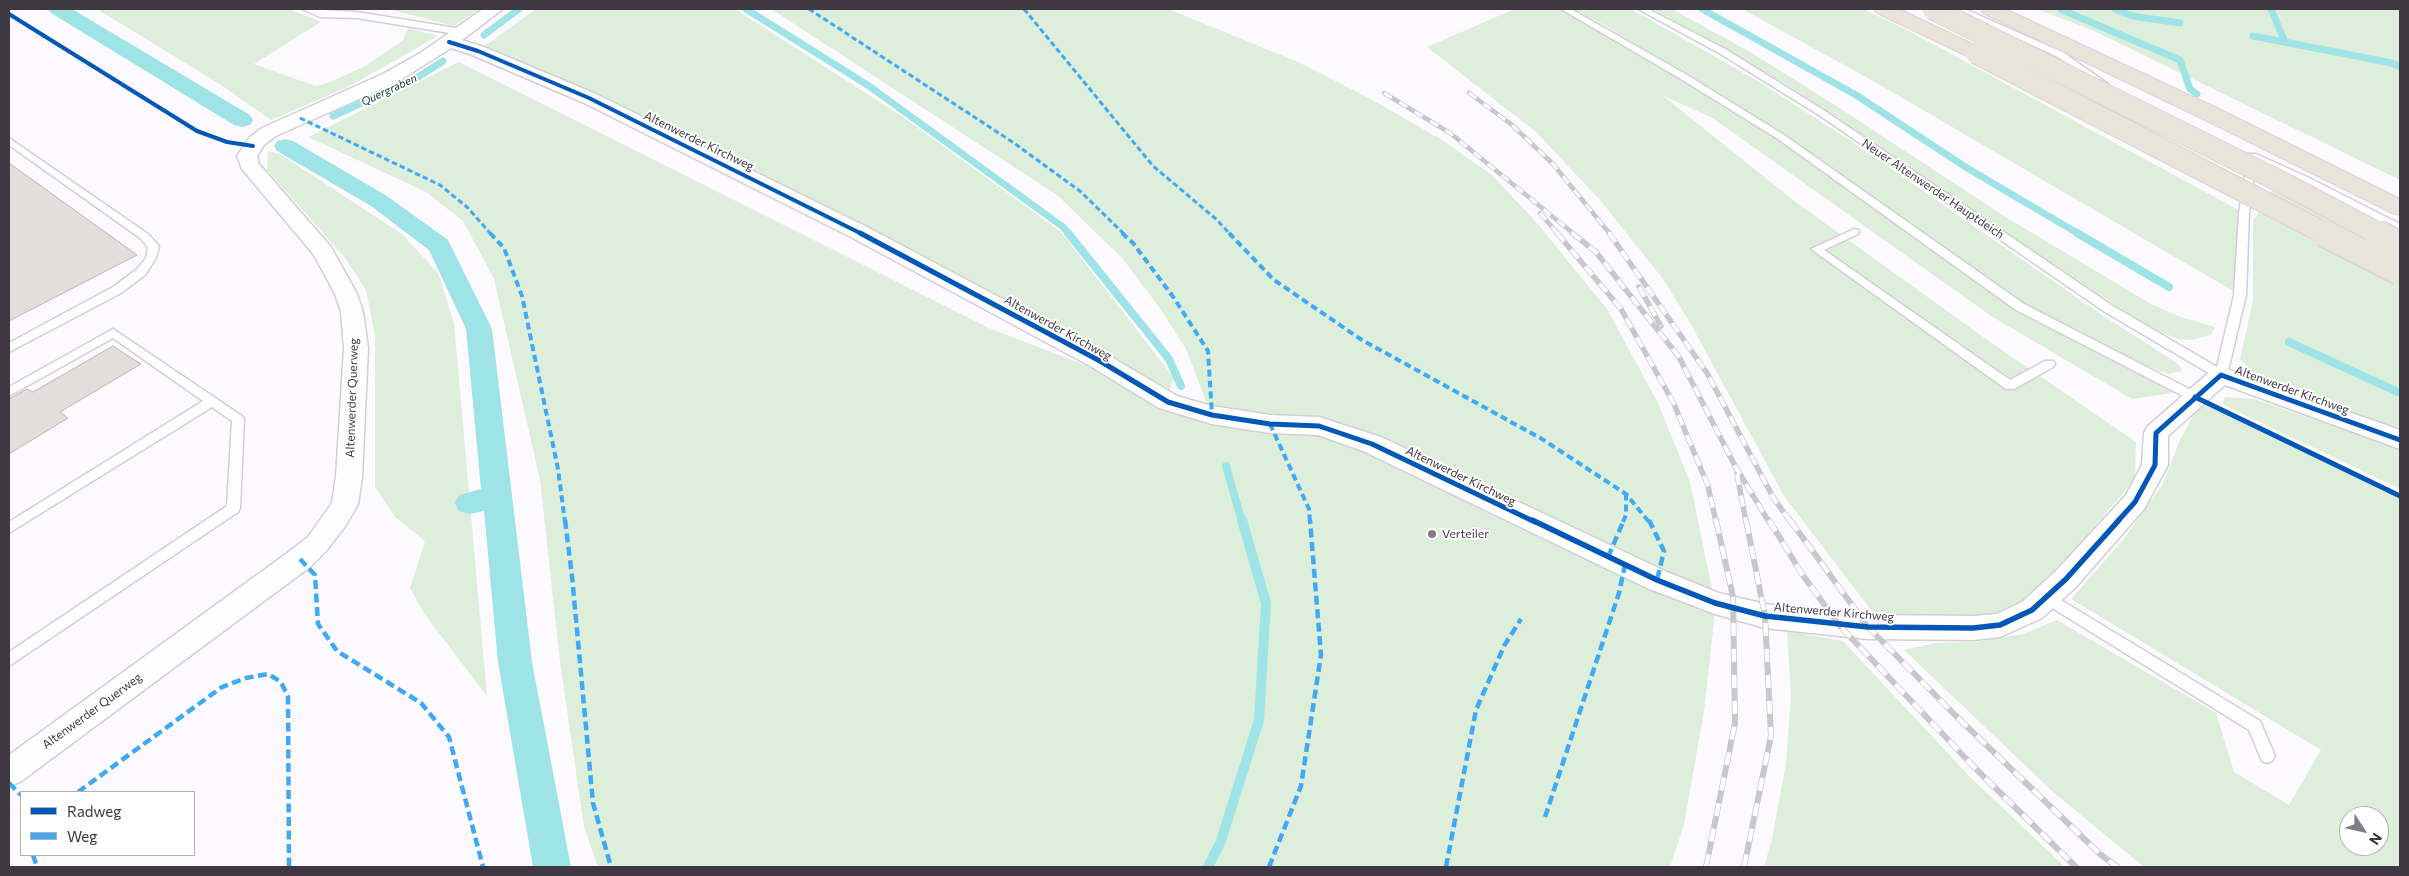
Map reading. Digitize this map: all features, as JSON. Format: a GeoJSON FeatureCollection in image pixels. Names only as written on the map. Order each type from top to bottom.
{"type":"FeatureCollection","features":[{"type":"Feature","properties":{"kind":"highway"},"geometry":{"type":"LineString","coordinates":[[1884,9],[1976,53],[2400,272]]}},
{"type":"Feature","properties":{"kind":"highway"},"geometry":{"type":"LineString","coordinates":[[1933,9],[2271,177],[2400,245]]}},
{"type":"Feature","properties":{"kind":"highway"},"geometry":{"type":"LineString","coordinates":[[1990,9],[2209,113],[2400,208]]}},
{"type":"Feature","properties":{"kind":"street","name":"Altenwerder Querweg"},"geometry":{"type":"LineString","coordinates":[[9,772],[300,559],[317,544],[337,518],[345,504],[349,476],[356,348],[352,312],[346,294],[323,252],[248,165],[247,156],[257,141],[269,132],[390,78],[455,37],[494,9]]}},
{"type":"Feature","properties":{"kind":"street","name":"Altenwerder Kirchweg"},"geometry":{"type":"LineString","coordinates":[[455,37],[589,98],[857,231],[1100,361],[1168,402],[1221,417],[1270,424],[1319,426],[1372,444],[1656,580],[1715,603],[1765,616],[1839,625],[1973,628],[2000,624],[2032,610],[2066,579],[2135,502],[2155,465],[2156,433],[2221,375],[2400,440]]}},
{"type":"Feature","properties":{"kind":"lane"},"geometry":{"type":"LineString","coordinates":[[306,9],[320,14],[361,12],[455,37]]}},
{"type":"Feature","properties":{"kind":"lane"},"geometry":{"type":"LineString","coordinates":[[1565,9],[1684,77],[1781,137],[2020,307],[2195,397]]}},
{"type":"Feature","properties":{"kind":"lane","name":"Neuer Altenwerder Hauptdeich"},"geometry":{"type":"LineString","coordinates":[[1642,9],[1722,51],[1822,113],[2109,309],[2221,375]]}},
{"type":"Feature","properties":{"kind":"lane"},"geometry":{"type":"LineString","coordinates":[[1958,9],[2061,55],[2103,84]]}},
{"type":"Feature","properties":{"kind":"lane"},"geometry":{"type":"LineString","coordinates":[[9,142],[144,236],[154,246],[151,258],[141,272],[117,290],[9,348]]}},
{"type":"Feature","properties":{"kind":"lane"},"geometry":{"type":"LineString","coordinates":[[2221,375],[2240,295],[2244,213],[2252,156],[2303,179],[2400,228]]}},
{"type":"Feature","properties":{"kind":"lane"},"geometry":{"type":"LineString","coordinates":[[1854,232],[1816,250],[2010,386],[2049,364]]}},
{"type":"Feature","properties":{"kind":"lane"},"geometry":{"type":"LineString","coordinates":[[9,392],[113,332],[238,419],[233,508],[9,660]]}},
{"type":"Feature","properties":{"kind":"lane"},"geometry":{"type":"LineString","coordinates":[[9,528],[212,401]]}},
{"type":"Feature","properties":{"kind":"lane"},"geometry":{"type":"LineString","coordinates":[[2046,598],[2256,726],[2267,756]]}},
{"type":"Feature","properties":{"kind":"green space"},"geometry":{"type":"Polygon","coordinates":[[[97,9],[289,9],[321,22],[254,64],[316,86],[333,81],[367,65],[403,40],[408,28],[438,36],[348,87],[271,120],[221,85],[97,9]]]}},
{"type":"Feature","properties":{"kind":"green space"},"geometry":{"type":"Polygon","coordinates":[[[387,9],[480,9],[454,26],[387,9]]]}},
{"type":"Feature","properties":{"kind":"green space"},"geometry":{"type":"Polygon","coordinates":[[[536,9],[735,9],[903,117],[1061,232],[1174,378],[1169,391],[1021,310],[591,95],[485,46],[536,9]]]}},
{"type":"Feature","properties":{"kind":"green space"},"geometry":{"type":"Polygon","coordinates":[[[771,9],[1168,9],[1298,62],[1369,98],[1439,138],[1492,175],[1537,223],[1607,309],[1658,403],[1690,482],[1715,603],[1704,711],[1684,825],[1670,867],[598,867],[584,827],[560,662],[540,480],[494,279],[463,221],[426,192],[308,137],[459,62],[989,328],[1211,414],[1186,349],[1159,307],[1123,259],[1057,195],[771,9]]]}},
{"type":"Feature","properties":{"kind":"green space"},"geometry":{"type":"Polygon","coordinates":[[[1510,9],[1565,9],[1684,77],[1781,137],[2020,307],[2180,392],[2132,399],[1991,316],[1714,119],[1662,95],[1797,203],[1986,339],[2136,442],[2135,479],[2068,558],[2023,600],[1996,618],[1930,620],[1874,614],[1784,496],[1689,321],[1663,279],[1600,200],[1536,132],[1427,47],[1512,10],[1510,9]]]}},
{"type":"Feature","properties":{"kind":"green space"},"geometry":{"type":"Polygon","coordinates":[[[1573,9],[1631,9],[1761,83],[1854,143],[2102,315],[2174,361],[2180,366],[2182,371],[2169,374],[2147,366],[2023,304],[1722,96],[1604,25],[1573,9]]]}},
{"type":"Feature","properties":{"kind":"green space"},"geometry":{"type":"Polygon","coordinates":[[[1653,9],[1672,9],[1752,53],[2004,216],[2151,304],[2181,317],[2215,327],[2211,335],[2191,340],[2178,339],[2152,329],[1969,209],[1787,85],[1653,9]]]}},
{"type":"Feature","properties":{"kind":"green space"},"geometry":{"type":"Polygon","coordinates":[[[1742,9],[1863,9],[1907,30],[2244,213],[2240,295],[1875,82],[1742,9]]]}},
{"type":"Feature","properties":{"kind":"green space"},"geometry":{"type":"Polygon","coordinates":[[[2037,9],[2400,9],[2400,180],[2092,30],[2037,9]]]}},
{"type":"Feature","properties":{"kind":"green space"},"geometry":{"type":"Polygon","coordinates":[[[268,151],[280,154],[402,234],[438,273],[454,323],[487,696],[425,615],[410,588],[425,541],[395,517],[375,487],[375,336],[366,290],[345,258],[267,170],[268,151]]]}},
{"type":"Feature","properties":{"kind":"green space"},"geometry":{"type":"Polygon","coordinates":[[[2281,177],[2313,187],[2400,233],[2400,431],[2285,393],[2259,380],[2240,359],[2253,300],[2253,221],[2281,177]]]}},
{"type":"Feature","properties":{"kind":"green space"},"geometry":{"type":"Polygon","coordinates":[[[2225,397],[2254,399],[2400,449],[2400,489],[2222,404],[2225,397]]]}},
{"type":"Feature","properties":{"kind":"green space"},"geometry":{"type":"Polygon","coordinates":[[[2200,402],[2400,497],[2400,867],[2144,867],[2053,792],[1904,650],[1935,643],[1976,642],[2023,634],[2057,620],[2216,713],[2234,772],[2289,805],[2321,750],[2071,599],[2122,541],[2163,484],[2179,442],[2200,402]]]}},
{"type":"Feature","properties":{"kind":"green space"},"geometry":{"type":"Polygon","coordinates":[[[1787,631],[1843,641],[1971,778],[2065,867],[1764,867],[1772,839],[1786,763],[1791,695],[1787,631]]]}},
{"type":"Feature","properties":{"kind":"building"},"geometry":{"type":"Polygon","coordinates":[[[9,163],[137,255],[9,321],[9,163]]]}},
{"type":"Feature","properties":{"kind":"building"},"geometry":{"type":"Polygon","coordinates":[[[113,346],[141,364],[60,412],[68,418],[9,454],[9,399],[27,389],[33,392],[113,346]]]}},
{"type":"Feature","properties":{"kind":"waterway"},"geometry":{"type":"LineString","coordinates":[[58,9],[242,120]]}},
{"type":"Feature","properties":{"kind":"waterway","name":"Quergraben"},"geometry":{"type":"LineString","coordinates":[[484,35],[519,9]]}},
{"type":"Feature","properties":{"kind":"waterway"},"geometry":{"type":"LineString","coordinates":[[746,9],[869,86],[1063,227],[1069,234]]}},
{"type":"Feature","properties":{"kind":"waterway"},"geometry":{"type":"LineString","coordinates":[[1702,9],[1856,95],[1967,168],[2079,234]]}},
{"type":"Feature","properties":{"kind":"waterway"},"geometry":{"type":"LineString","coordinates":[[2115,9],[2132,16],[2180,23]]}},
{"type":"Feature","properties":{"kind":"waterway"},"geometry":{"type":"LineString","coordinates":[[2271,9],[2285,42]]}},
{"type":"Feature","properties":{"kind":"waterway"},"geometry":{"type":"LineString","coordinates":[[2062,10],[2180,60],[2190,89],[2197,94]]}},
{"type":"Feature","properties":{"kind":"waterway"},"geometry":{"type":"LineString","coordinates":[[2253,36],[2392,63],[2400,67]]}},
{"type":"Feature","properties":{"kind":"waterway","name":"Quergraben"},"geometry":{"type":"LineString","coordinates":[[333,116],[415,79],[443,61]]}},
{"type":"Feature","properties":{"kind":"waterway"},"geometry":{"type":"LineString","coordinates":[[285,146],[379,201],[439,246],[479,329],[515,662],[552,867]]}},
{"type":"Feature","properties":{"kind":"waterway"},"geometry":{"type":"LineString","coordinates":[[1068,233],[1169,359],[1181,386]]}},
{"type":"Feature","properties":{"kind":"waterway"},"geometry":{"type":"LineString","coordinates":[[2077,233],[2169,287]]}},
{"type":"Feature","properties":{"kind":"waterway"},"geometry":{"type":"LineString","coordinates":[[2289,342],[2400,393]]}},
{"type":"Feature","properties":{"kind":"waterway"},"geometry":{"type":"LineString","coordinates":[[1226,466],[1242,522]]}},
{"type":"Feature","properties":{"kind":"waterway"},"geometry":{"type":"LineString","coordinates":[[470,503],[497,496]]}},
{"type":"Feature","properties":{"kind":"waterway"},"geometry":{"type":"LineString","coordinates":[[1208,867],[1221,841],[1259,720],[1266,603],[1242,520]]}},
{"type":"Feature","properties":{"kind":"railway"},"geometry":{"type":"LineString","coordinates":[[1384,93],[1450,133],[1574,234]]}},
{"type":"Feature","properties":{"kind":"railway"},"geometry":{"type":"LineString","coordinates":[[1469,93],[1511,124],[1553,164],[1610,234]]}},
{"type":"Feature","properties":{"kind":"railway"},"geometry":{"type":"LineString","coordinates":[[1540,213],[1558,234]]}},
{"type":"Feature","properties":{"kind":"railway"},"geometry":{"type":"LineString","coordinates":[[1557,233],[1621,309],[1674,404],[1708,486],[1716,522]]}},
{"type":"Feature","properties":{"kind":"railway"},"geometry":{"type":"LineString","coordinates":[[1572,233],[1596,252],[1679,357],[1735,466],[1769,522]]}},
{"type":"Feature","properties":{"kind":"railway"},"geometry":{"type":"LineString","coordinates":[[1609,233],[1707,373],[1774,499],[1791,522]]}},
{"type":"Feature","properties":{"kind":"railway"},"geometry":{"type":"LineString","coordinates":[[1639,287],[1661,326]]}},
{"type":"Feature","properties":{"kind":"railway"},"geometry":{"type":"LineString","coordinates":[[1737,474],[1746,522]]}},
{"type":"Feature","properties":{"kind":"railway"},"geometry":{"type":"LineString","coordinates":[[1706,867],[1735,723],[1733,597],[1716,520]]}},
{"type":"Feature","properties":{"kind":"railway"},"geometry":{"type":"LineString","coordinates":[[1744,867],[1771,736],[1765,616],[1746,520]]}},
{"type":"Feature","properties":{"kind":"railway"},"geometry":{"type":"LineString","coordinates":[[1769,520],[1802,574],[1839,625],[1974,767],[2076,867]]}},
{"type":"Feature","properties":{"kind":"railway"},"geometry":{"type":"LineString","coordinates":[[1790,520],[1868,627],[1956,716],[2100,854],[2117,867]]}},
{"type":"Feature","properties":{"kind":"marked path"},"geometry":{"type":"LineString","coordinates":[[809,9],[1014,143],[1080,191],[1133,243],[1174,298],[1208,351],[1212,415]]}},
{"type":"Feature","properties":{"kind":"marked path"},"geometry":{"type":"LineString","coordinates":[[1024,9],[1153,166],[1216,219],[1274,280],[1362,340],[1542,439],[1626,494],[1648,519],[1664,551],[1657,580]]}},
{"type":"Feature","properties":{"kind":"marked path"},"geometry":{"type":"LineString","coordinates":[[300,118],[440,185],[467,207],[504,248],[522,296],[558,469],[572,576],[593,803],[611,867]]}},
{"type":"Feature","properties":{"kind":"marked path"},"geometry":{"type":"LineString","coordinates":[[1269,867],[1301,786],[1321,655],[1309,509],[1270,424]]}},
{"type":"Feature","properties":{"kind":"marked path"},"geometry":{"type":"LineString","coordinates":[[1608,557],[1626,515],[1626,494]]}},
{"type":"Feature","properties":{"kind":"marked path"},"geometry":{"type":"LineString","coordinates":[[300,559],[315,575],[318,624],[337,651],[421,703],[449,737],[483,867]]}},
{"type":"Feature","properties":{"kind":"marked path"},"geometry":{"type":"LineString","coordinates":[[1545,817],[1619,593],[1625,565]]}},
{"type":"Feature","properties":{"kind":"marked path"},"geometry":{"type":"LineString","coordinates":[[1446,867],[1476,710],[1504,646],[1521,619]]}},
{"type":"Feature","properties":{"kind":"marked path"},"geometry":{"type":"LineString","coordinates":[[79,791],[222,687],[246,678],[268,674],[281,682],[288,697],[289,867]]}},
{"type":"Feature","properties":{"kind":"marked path"},"geometry":{"type":"LineString","coordinates":[[9,783],[20,794]]}},
{"type":"Feature","properties":{"kind":"marked path"},"geometry":{"type":"LineString","coordinates":[[33,856],[37,867]]}},
{"type":"Feature","properties":{"kind":"cycle path"},"geometry":{"type":"LineString","coordinates":[[9,14],[197,131],[227,142],[253,146]]}},
{"type":"Feature","properties":{"kind":"cycle path"},"geometry":{"type":"LineString","coordinates":[[449,42],[478,51],[589,98],[857,231],[1100,361],[1168,402],[1212,415],[1270,424],[1319,426],[1372,444],[1657,580],[1715,603],[1765,616],[1868,627],[1973,628],[2000,625],[2032,610],[2066,579],[2135,502],[2155,465],[2156,433],[2221,375],[2400,440]]}},
{"type":"Feature","properties":{"kind":"cycle path"},"geometry":{"type":"LineString","coordinates":[[2195,397],[2400,496]]}},
{"type":"Feature","properties":{"kind":"place","name":"Verteiler"},"geometry":{"type":"Point","coordinates":[1432,534]}}]}
